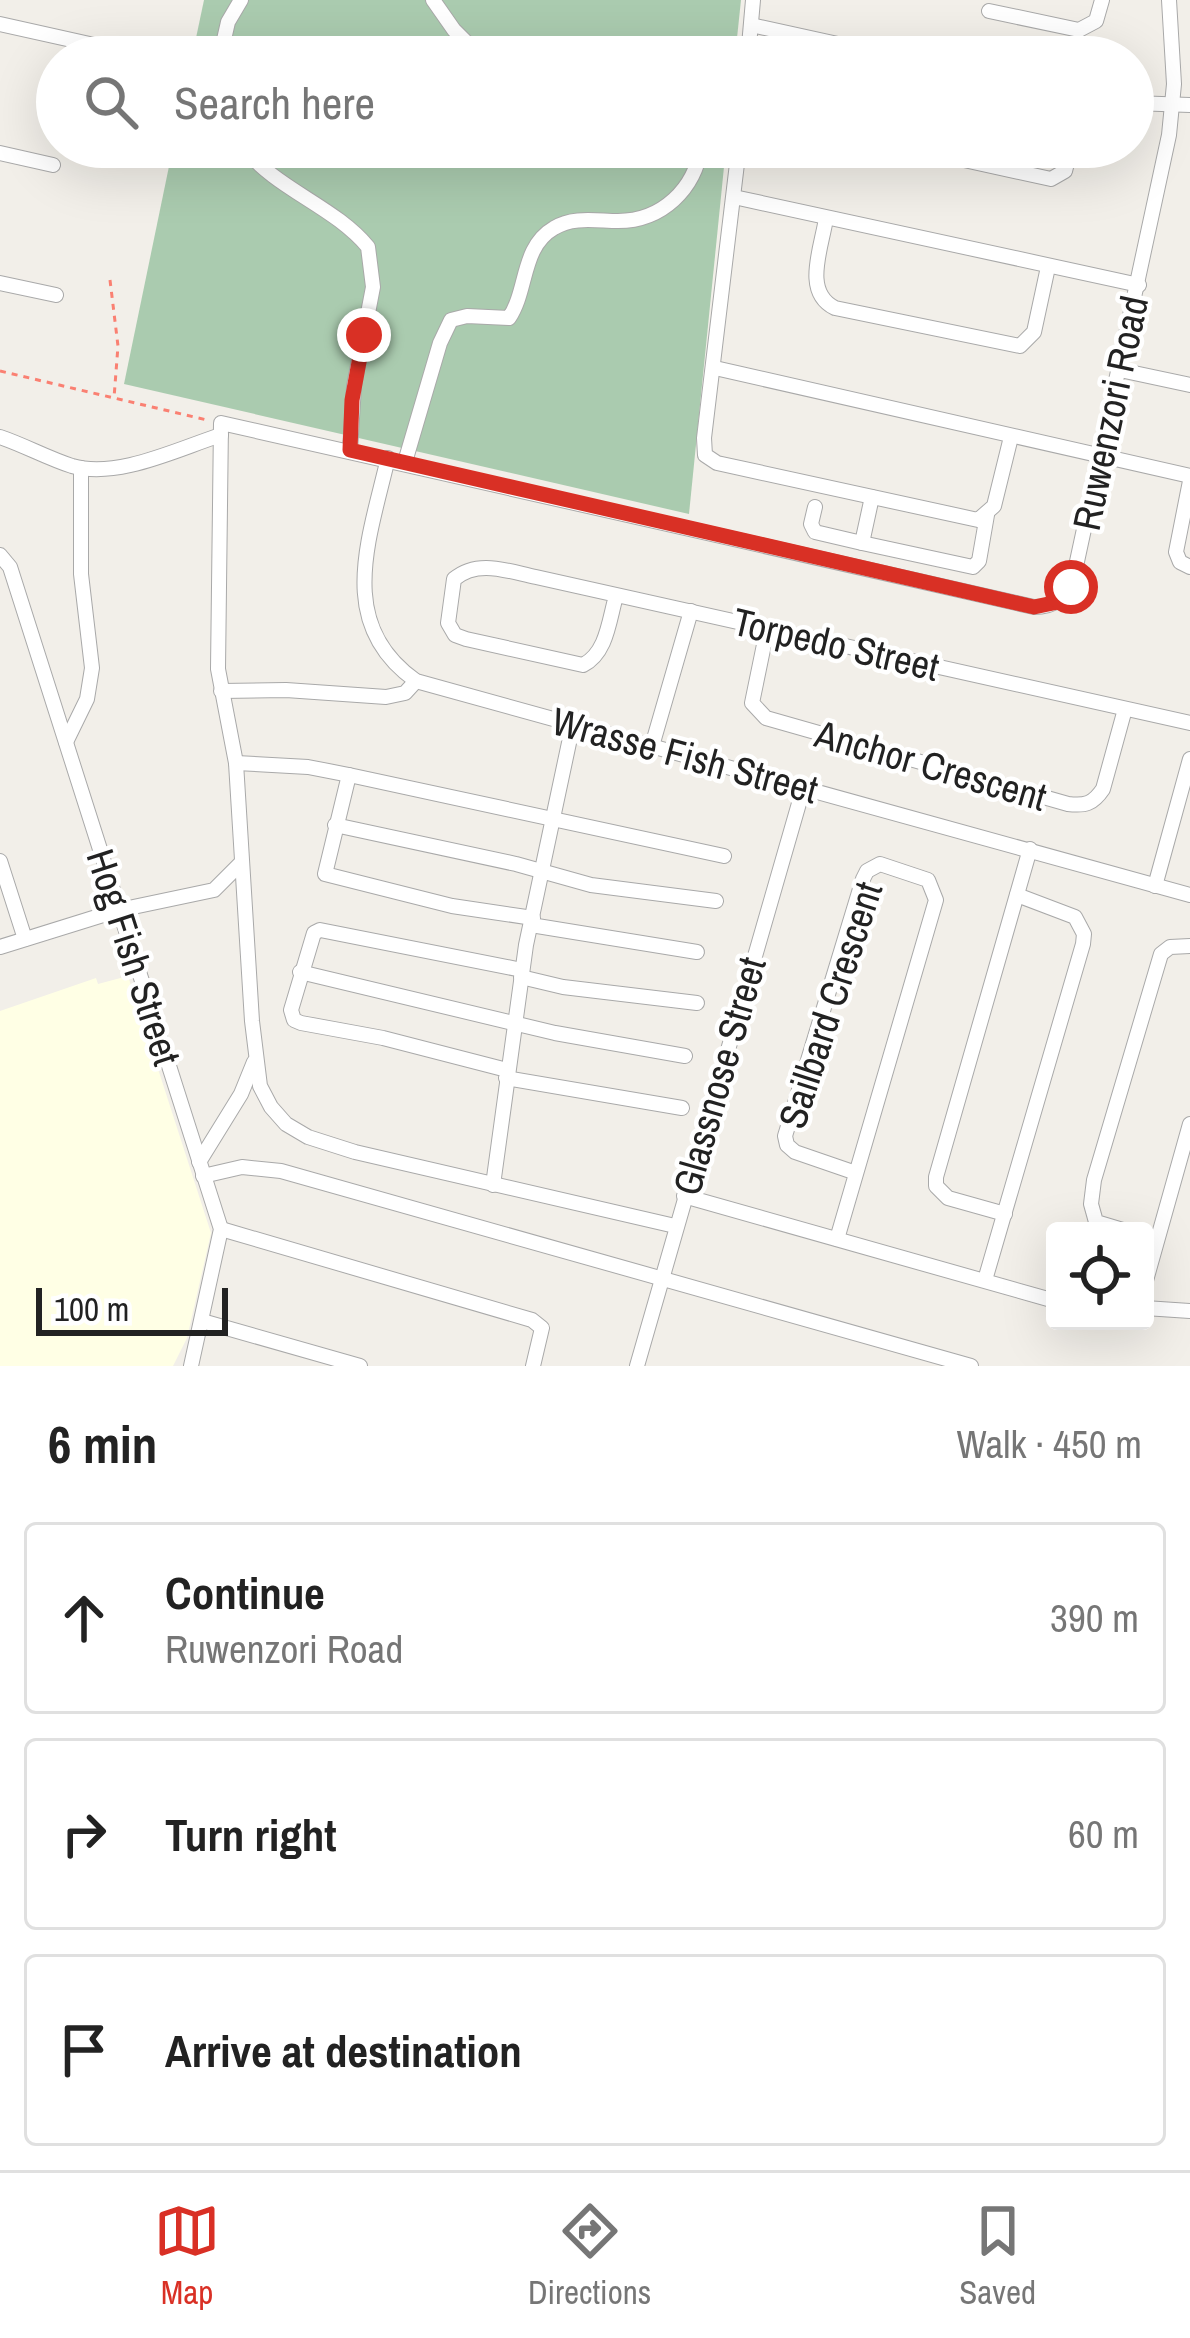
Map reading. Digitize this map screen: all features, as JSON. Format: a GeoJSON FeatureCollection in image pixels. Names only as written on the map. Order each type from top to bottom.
{"type":"FeatureCollection","features":[{"type":"Feature","properties":{"kind":"street"},"geometry":{"type":"LineString","coordinates":[[225,36],[242,0]]}},
{"type":"Feature","properties":{"kind":"street"},"geometry":{"type":"LineString","coordinates":[[433,0],[460,36]]}},
{"type":"Feature","properties":{"kind":"street"},"geometry":{"type":"LineString","coordinates":[[750,36],[753,0]]}},
{"type":"Feature","properties":{"kind":"street"},"geometry":{"type":"LineString","coordinates":[[988,11],[1079,30],[1096,21],[1102,0]]}},
{"type":"Feature","properties":{"kind":"street","name":"Ruwenzori Road"},"geometry":{"type":"LineString","coordinates":[[221,429],[388,458],[1040,607],[1063,598],[1073,580],[1101,457],[1173,105],[1169,0]]}},
{"type":"Feature","properties":{"kind":"street"},"geometry":{"type":"LineString","coordinates":[[0,24],[54,36]]}},
{"type":"Feature","properties":{"kind":"street"},"geometry":{"type":"LineString","coordinates":[[751,25],[789,36]]}},
{"type":"Feature","properties":{"kind":"street"},"geometry":{"type":"LineString","coordinates":[[1154,104],[1190,105]]}},
{"type":"Feature","properties":{"kind":"street"},"geometry":{"type":"LineString","coordinates":[[0,153],[36,161]]}},
{"type":"Feature","properties":{"kind":"street"},"geometry":{"type":"LineString","coordinates":[[263,168],[368,247],[373,287],[354,386],[350,450]]}},
{"type":"Feature","properties":{"kind":"street"},"geometry":{"type":"LineString","coordinates":[[405,463],[451,320],[508,318],[517,305],[532,252],[551,229],[571,221],[625,221],[660,210],[686,190],[697,168]]}},
{"type":"Feature","properties":{"kind":"street"},"geometry":{"type":"LineString","coordinates":[[737,168],[705,455],[717,463],[970,519],[987,515]]}},
{"type":"Feature","properties":{"kind":"street"},"geometry":{"type":"LineString","coordinates":[[1000,168],[1051,179],[1065,168]]}},
{"type":"Feature","properties":{"kind":"street"},"geometry":{"type":"LineString","coordinates":[[734,197],[1139,285]]}},
{"type":"Feature","properties":{"kind":"street"},"geometry":{"type":"LineString","coordinates":[[826,218],[816,286],[821,299],[835,308],[1020,346],[1034,332],[1048,267]]}},
{"type":"Feature","properties":{"kind":"street"},"geometry":{"type":"LineString","coordinates":[[0,283],[56,296]]}},
{"type":"Feature","properties":{"kind":"street"},"geometry":{"type":"LineString","coordinates":[[715,368],[1190,479],[1176,552],[1180,562],[1190,567]]}},
{"type":"Feature","properties":{"kind":"street"},"geometry":{"type":"LineString","coordinates":[[1120,370],[1190,385]]}},
{"type":"Feature","properties":{"kind":"street"},"geometry":{"type":"LineString","coordinates":[[0,436],[81,467],[125,465],[221,429],[218,669],[236,763],[256,1055],[260,1086],[271,1107],[286,1124],[308,1137],[676,1226]]}},
{"type":"Feature","properties":{"kind":"street"},"geometry":{"type":"LineString","coordinates":[[815,507],[811,524],[815,532],[973,567],[979,561],[987,515],[994,506],[1012,436]]}},
{"type":"Feature","properties":{"kind":"street"},"geometry":{"type":"LineString","coordinates":[[220,691],[386,697],[405,693],[416,681],[382,652],[365,610],[368,550],[388,458]]}},
{"type":"Feature","properties":{"kind":"street"},"geometry":{"type":"LineString","coordinates":[[66,742],[87,699],[92,668],[81,574],[81,467]]}},
{"type":"Feature","properties":{"kind":"street"},"geometry":{"type":"LineString","coordinates":[[862,543],[872,497]]}},
{"type":"Feature","properties":{"kind":"street","name":"Hog Fish Street"},"geometry":{"type":"LineString","coordinates":[[0,555],[10,567],[221,1229]]}},
{"type":"Feature","properties":{"kind":"street","name":"Torpedo Street"},"geometry":{"type":"LineString","coordinates":[[616,596],[597,656],[590,663],[569,664],[450,631],[454,579],[470,567],[482,567],[691,611],[1190,722]]}},
{"type":"Feature","properties":{"kind":"street"},"geometry":{"type":"LineString","coordinates":[[652,746],[691,611]]}},
{"type":"Feature","properties":{"kind":"street","name":"Anchor Crescent"},"geometry":{"type":"LineString","coordinates":[[767,630],[752,703],[766,718],[1068,804],[1084,806],[1103,790],[1125,709]]}},
{"type":"Feature","properties":{"kind":"street","name":"Wrasse Fish Street"},"geometry":{"type":"LineString","coordinates":[[416,681],[1190,895]]}},
{"type":"Feature","properties":{"kind":"street"},"geometry":{"type":"LineString","coordinates":[[493,1185],[512,1022],[573,724]]}},
{"type":"Feature","properties":{"kind":"street"},"geometry":{"type":"LineString","coordinates":[[1155,886],[1184,808],[1190,759]]}},
{"type":"Feature","properties":{"kind":"street"},"geometry":{"type":"LineString","coordinates":[[236,763],[308,767],[724,856]]}},
{"type":"Feature","properties":{"kind":"street"},"geometry":{"type":"LineString","coordinates":[[349,775],[325,866],[328,875],[452,906],[697,952]]}},
{"type":"Feature","properties":{"kind":"street","name":"Glassnose Street"},"geometry":{"type":"LineString","coordinates":[[637,1366],[804,786]]}},
{"type":"Feature","properties":{"kind":"street"},"geometry":{"type":"LineString","coordinates":[[335,825],[591,885],[716,901]]}},
{"type":"Feature","properties":{"kind":"street"},"geometry":{"type":"LineString","coordinates":[[1005,1214],[947,1198],[936,1186],[936,1177],[1030,849]]}},
{"type":"Feature","properties":{"kind":"street"},"geometry":{"type":"LineString","coordinates":[[0,861],[25,939]]}},
{"type":"Feature","properties":{"kind":"street"},"geometry":{"type":"LineString","coordinates":[[0,947],[119,910],[214,890],[240,864]]}},
{"type":"Feature","properties":{"kind":"street","name":"Sailbard Crescent"},"geometry":{"type":"LineString","coordinates":[[837,1239],[936,900],[928,880],[880,864],[862,879],[785,1136],[795,1151],[856,1173]]}},
{"type":"Feature","properties":{"kind":"street"},"geometry":{"type":"LineString","coordinates":[[985,1280],[1084,934],[1075,916],[1017,895]]}},
{"type":"Feature","properties":{"kind":"street"},"geometry":{"type":"LineString","coordinates":[[682,1108],[507,1074],[294,1020],[291,1010],[314,933],[328,929],[563,987],[697,1003]]}},
{"type":"Feature","properties":{"kind":"street"},"geometry":{"type":"LineString","coordinates":[[1096,1222],[1090,1204],[1094,1180],[1161,954],[1170,947],[1190,946]]}},
{"type":"Feature","properties":{"kind":"street"},"geometry":{"type":"LineString","coordinates":[[300,972],[512,1022],[686,1056]]}},
{"type":"Feature","properties":{"kind":"street"},"geometry":{"type":"LineString","coordinates":[[201,1169],[256,1055]]}},
{"type":"Feature","properties":{"kind":"street"},"geometry":{"type":"LineString","coordinates":[[1154,1228],[1190,1124]]}},
{"type":"Feature","properties":{"kind":"street"},"geometry":{"type":"LineString","coordinates":[[201,1169],[281,1171],[971,1366]]}},
{"type":"Feature","properties":{"kind":"street"},"geometry":{"type":"LineString","coordinates":[[684,1196],[1046,1298]]}},
{"type":"Feature","properties":{"kind":"street"},"geometry":{"type":"LineString","coordinates":[[191,1366],[221,1229],[532,1320],[542,1328],[543,1336],[533,1366]]}},
{"type":"Feature","properties":{"kind":"street"},"geometry":{"type":"LineString","coordinates":[[1154,1309],[1190,1311]]}},
{"type":"Feature","properties":{"kind":"street"},"geometry":{"type":"LineString","coordinates":[[202,1321],[360,1366]]}},
{"type":"Feature","properties":{"kind":"path"},"geometry":{"type":"LineString","coordinates":[[110,280],[118,346],[113,400]]}},
{"type":"Feature","properties":{"kind":"path"},"geometry":{"type":"LineString","coordinates":[[0,371],[221,429]]}},
{"type":"Feature","properties":{"kind":"shaded area"},"geometry":{"type":"Polygon","coordinates":[[[204,0],[741,0],[737,36],[196,36],[204,0]]]}},
{"type":"Feature","properties":{"kind":"shaded area"},"geometry":{"type":"Polygon","coordinates":[[[169,168],[724,168],[689,514],[124,384],[169,168]]]}},
{"type":"Feature","properties":{"kind":"shaded area"},"geometry":{"type":"Polygon","coordinates":[[[128,976],[211,1233],[187,1338],[173,1366],[0,1366],[0,1011],[96,978],[98,984],[128,976]]]}},
{"type":"Feature","properties":{"kind":"route"},"geometry":{"type":"LineString","coordinates":[[364,335],[352,400],[350,450],[1034,607],[1058,602],[1071,587]]}}]}
